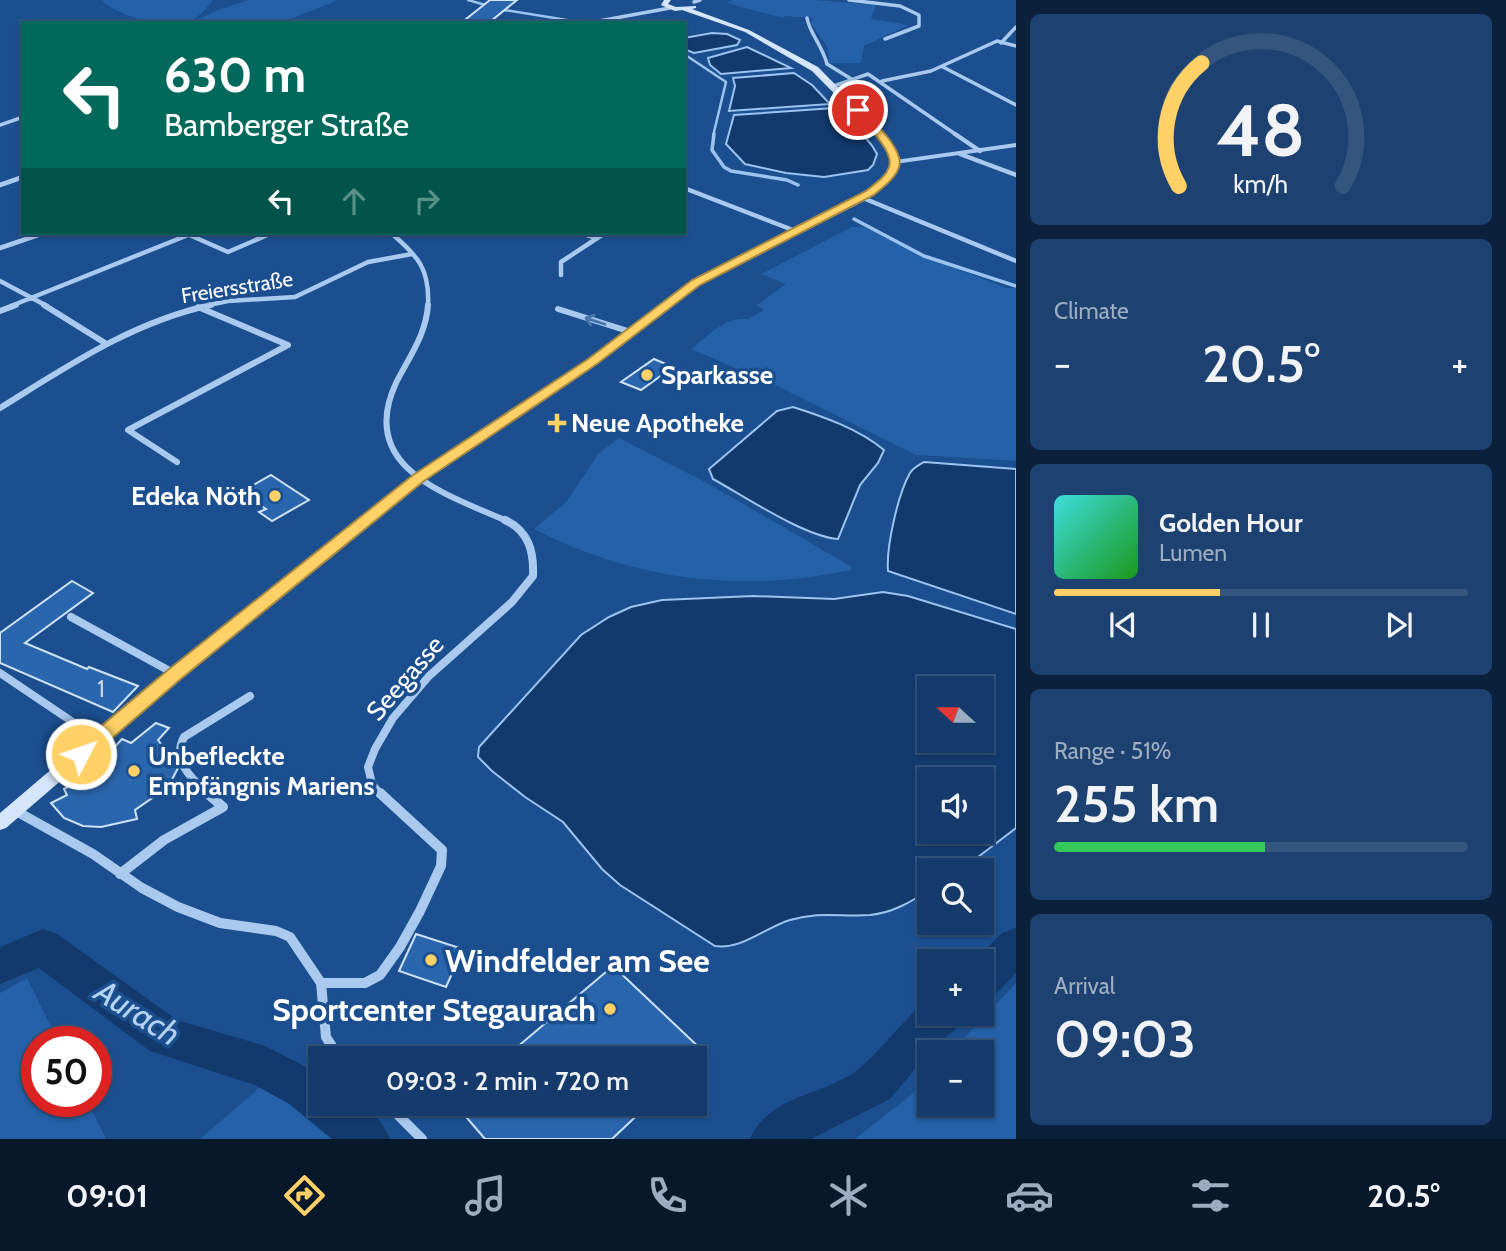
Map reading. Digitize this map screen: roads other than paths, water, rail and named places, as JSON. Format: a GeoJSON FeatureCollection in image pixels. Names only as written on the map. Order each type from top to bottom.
{"type":"FeatureCollection","features":[{"type":"Feature","properties":{"kind":"main road"},"geometry":{"type":"LineString","coordinates":[[0,823],[175,674],[419,478],[547,394],[696,282],[863,198],[885,180],[894,168],[891,148],[815,69],[779,47],[704,13],[692,4],[666,3]]}},
{"type":"Feature","properties":{"kind":"street"},"geometry":{"type":"LineString","coordinates":[[849,0],[900,6],[919,15],[919,26],[885,39]]}},
{"type":"Feature","properties":{"kind":"street"},"geometry":{"type":"LineString","coordinates":[[598,21],[653,10],[666,3]]}},
{"type":"Feature","properties":{"kind":"street"},"geometry":{"type":"LineString","coordinates":[[807,18],[807,23],[823,48],[827,64],[853,80]]}},
{"type":"Feature","properties":{"kind":"street"},"geometry":{"type":"LineString","coordinates":[[881,81],[943,67],[999,42],[1016,27]]}},
{"type":"Feature","properties":{"kind":"street"},"geometry":{"type":"LineString","coordinates":[[999,42],[1016,46]]}},
{"type":"Feature","properties":{"kind":"street"},"geometry":{"type":"LineString","coordinates":[[943,67],[1016,105]]}},
{"type":"Feature","properties":{"kind":"street"},"geometry":{"type":"LineString","coordinates":[[834,86],[869,74],[980,151]]}},
{"type":"Feature","properties":{"kind":"street"},"geometry":{"type":"LineString","coordinates":[[0,125],[21,118]]}},
{"type":"Feature","properties":{"kind":"street"},"geometry":{"type":"LineString","coordinates":[[895,162],[1016,145]]}},
{"type":"Feature","properties":{"kind":"street"},"geometry":{"type":"LineString","coordinates":[[960,154],[1016,175]]}},
{"type":"Feature","properties":{"kind":"street"},"geometry":{"type":"LineString","coordinates":[[0,185],[21,178]]}},
{"type":"Feature","properties":{"kind":"street"},"geometry":{"type":"LineString","coordinates":[[686,189],[798,232]]}},
{"type":"Feature","properties":{"kind":"street"},"geometry":{"type":"LineString","coordinates":[[863,198],[1016,261]]}},
{"type":"Feature","properties":{"kind":"street"},"geometry":{"type":"LineString","coordinates":[[0,248],[38,235]]}},
{"type":"Feature","properties":{"kind":"street"},"geometry":{"type":"LineString","coordinates":[[0,311],[184,235]]}},
{"type":"Feature","properties":{"kind":"street"},"geometry":{"type":"LineString","coordinates":[[188,235],[228,252],[267,235]]}},
{"type":"Feature","properties":{"kind":"street"},"geometry":{"type":"LineString","coordinates":[[393,235],[421,264],[427,280],[428,299],[425,325],[387,400],[384,425],[402,465],[419,478]]}},
{"type":"Feature","properties":{"kind":"street"},"geometry":{"type":"LineString","coordinates":[[588,235],[596,238]]}},
{"type":"Feature","properties":{"kind":"street"},"geometry":{"type":"LineString","coordinates":[[561,275],[561,262],[601,235]]}},
{"type":"Feature","properties":{"kind":"street","name":"Freiersstraße"},"geometry":{"type":"LineString","coordinates":[[0,408],[105,343],[149,322],[197,307],[228,301],[295,297],[368,262],[412,254]]}},
{"type":"Feature","properties":{"kind":"street"},"geometry":{"type":"LineString","coordinates":[[0,281],[105,343]]}},
{"type":"Feature","properties":{"kind":"street"},"geometry":{"type":"LineString","coordinates":[[177,462],[128,430],[288,345],[197,307]]}},
{"type":"Feature","properties":{"kind":"street"},"geometry":{"type":"LineString","coordinates":[[558,309],[631,332]]}},
{"type":"Feature","properties":{"kind":"street","name":"Seegasse"},"geometry":{"type":"LineString","coordinates":[[321,983],[369,983],[382,974],[394,959],[441,866],[442,850],[422,828],[398,811],[376,789],[369,775],[368,766],[379,741],[396,715],[438,667],[516,598],[533,576],[532,545],[527,535],[515,525],[419,478]]}},
{"type":"Feature","properties":{"kind":"street"},"geometry":{"type":"LineString","coordinates":[[71,617],[175,674]]}},
{"type":"Feature","properties":{"kind":"street"},"geometry":{"type":"LineString","coordinates":[[0,673],[99,739]]}},
{"type":"Feature","properties":{"kind":"street"},"geometry":{"type":"LineString","coordinates":[[120,874],[164,840],[223,807],[186,772],[178,757],[178,744],[184,737],[250,696]]}},
{"type":"Feature","properties":{"kind":"street"},"geometry":{"type":"LineString","coordinates":[[16,810],[93,854],[120,874],[178,908],[220,923],[276,931],[290,937],[321,983],[326,1037],[332,1046]]}},
{"type":"Feature","properties":{"kind":"street"},"geometry":{"type":"LineString","coordinates":[[399,1116],[422,1139]]}},
{"type":"Feature","properties":{"kind":"waterway"},"geometry":{"type":"LineString","coordinates":[[468,0],[489,6]]}},
{"type":"Feature","properties":{"kind":"waterway"},"geometry":{"type":"LineString","coordinates":[[498,9],[573,21]]}},
{"type":"Feature","properties":{"kind":"waterway"},"geometry":{"type":"LineString","coordinates":[[686,55],[726,82],[713,136]]}},
{"type":"Feature","properties":{"kind":"waterway"},"geometry":{"type":"LineString","coordinates":[[714,134],[712,150],[724,167],[731,171],[787,180],[798,185]]}},
{"type":"Feature","properties":{"kind":"waterway"},"geometry":{"type":"LineString","coordinates":[[854,219],[924,256],[1016,286]]}},
{"type":"Feature","properties":{"kind":"waterway","name":"Aurach"},"geometry":{"type":"LineString","coordinates":[[994,968],[1016,946]]}},
{"type":"Feature","properties":{"kind":"waterway","name":"Aurach"},"geometry":{"type":"LineString","coordinates":[[0,966],[43,947],[165,1037],[265,1067],[308,1091]]}},
{"type":"Feature","properties":{"kind":"waterway","name":"Aurach"},"geometry":{"type":"LineString","coordinates":[[773,1139],[787,1127],[874,1084],[927,1026]]}},
{"type":"Feature","properties":{"kind":"waterway","name":"Aurach"},"geometry":{"type":"LineString","coordinates":[[339,1116],[367,1139]]}},
{"type":"Feature","properties":{"kind":"place","name":"Sparkasse"},"geometry":{"type":"Point","coordinates":[647,375]}},
{"type":"Feature","properties":{"kind":"place","name":"Neue Apotheke"},"geometry":{"type":"Point","coordinates":[557,423]}},
{"type":"Feature","properties":{"kind":"place","name":"Edeka Nöth"},"geometry":{"type":"Point","coordinates":[275,496]}},
{"type":"Feature","properties":{"kind":"place","name":"Unbefleckte Empfängnis Mariens"},"geometry":{"type":"Point","coordinates":[134,771]}},
{"type":"Feature","properties":{"kind":"place","name":"Windfelder am See"},"geometry":{"type":"Point","coordinates":[431,960]}},
{"type":"Feature","properties":{"kind":"place","name":"Sportcenter Stegaurach"},"geometry":{"type":"Point","coordinates":[610,1009]}}]}
